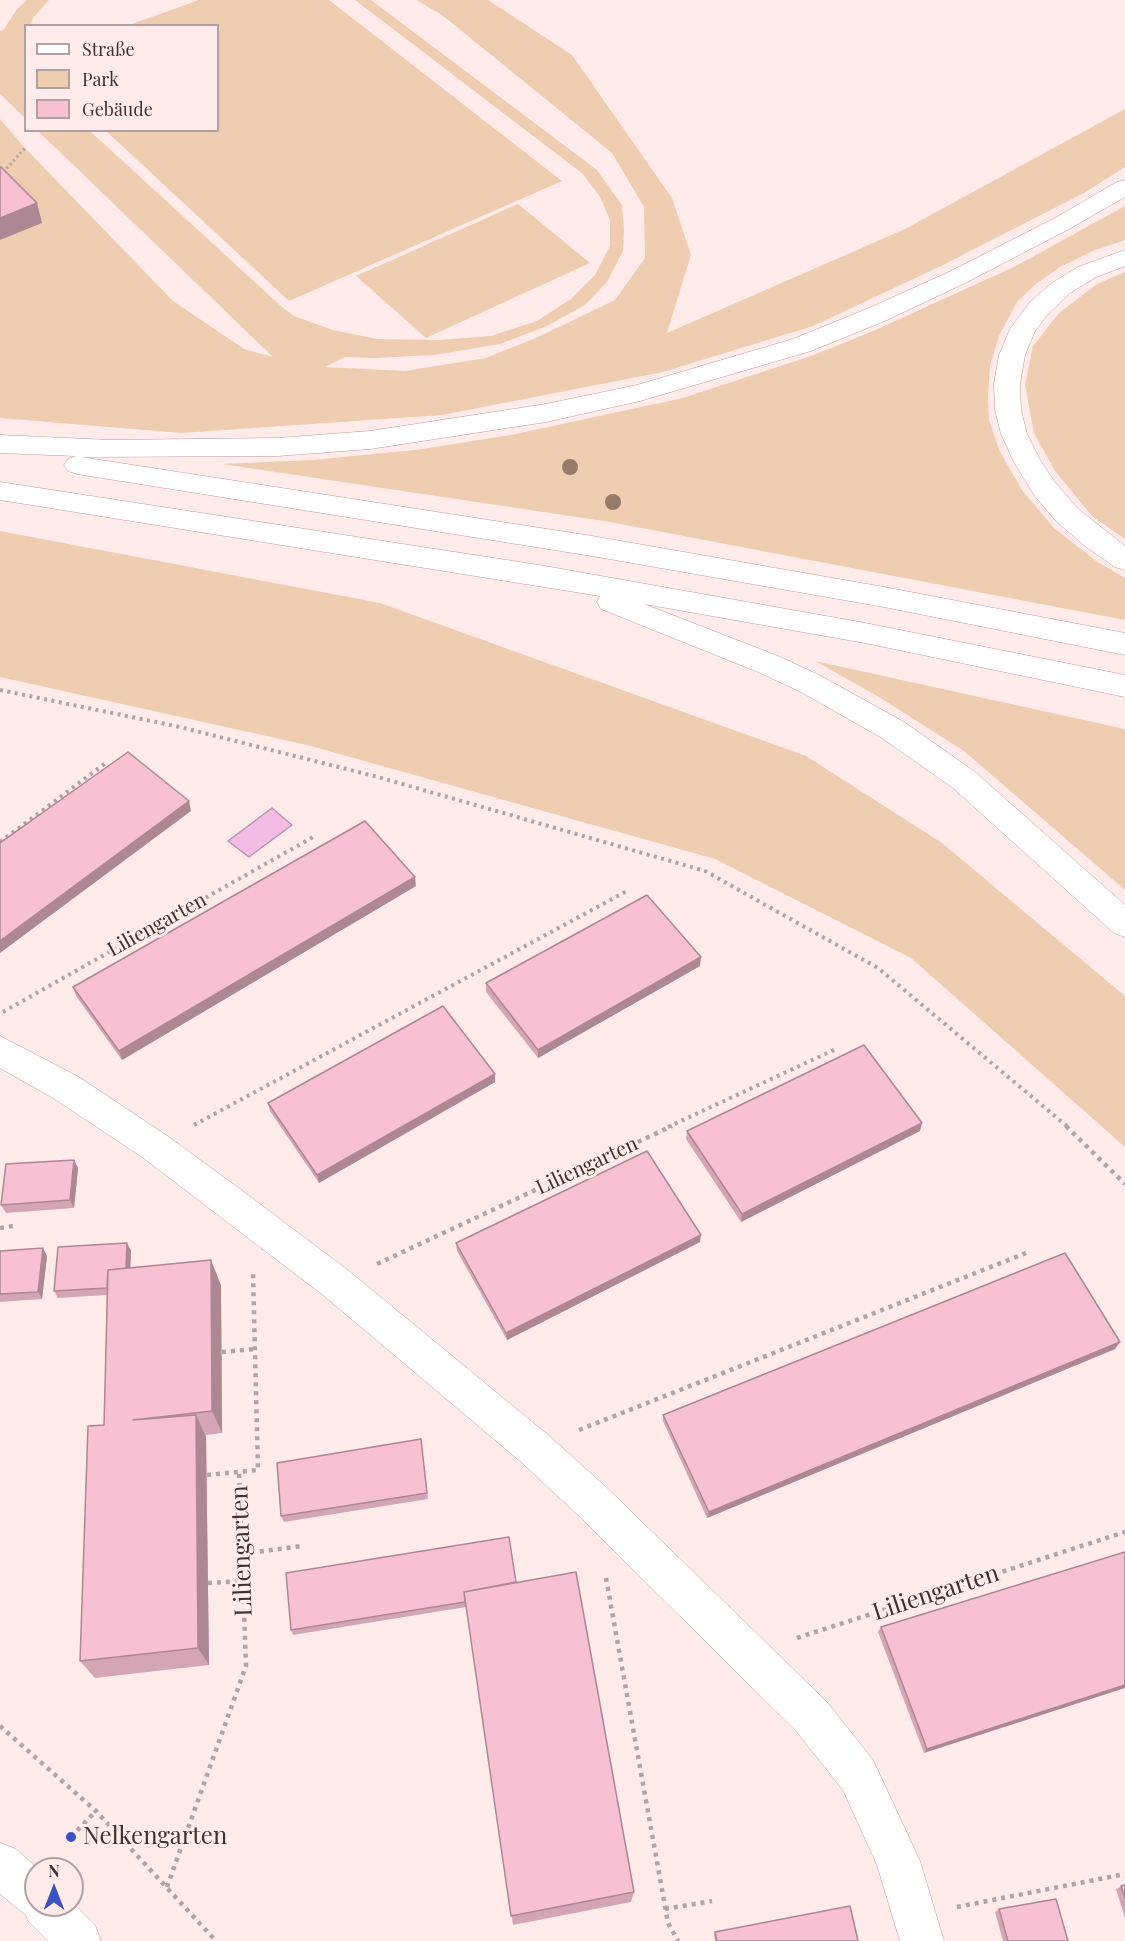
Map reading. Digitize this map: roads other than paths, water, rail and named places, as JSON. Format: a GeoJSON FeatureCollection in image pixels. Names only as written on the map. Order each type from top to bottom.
{"type":"FeatureCollection","features":[{"type":"Feature","properties":{"kind":"main road"},"geometry":{"type":"LineString","coordinates":[[0,444],[189,450],[312,444],[453,429],[546,413],[640,393],[802,345],[878,314],[958,277],[1064,223],[1125,187]]}},
{"type":"Feature","properties":{"kind":"main road"},"geometry":{"type":"LineString","coordinates":[[1125,256],[1087,272],[1061,288],[1039,308],[1023,329],[1012,355],[1007,384],[1008,410],[1014,434],[1027,462],[1044,488],[1067,515],[1125,560]]}},
{"type":"Feature","properties":{"kind":"main road"},"geometry":{"type":"LineString","coordinates":[[0,454],[592,546],[884,597],[1125,644]]}},
{"type":"Feature","properties":{"kind":"main road"},"geometry":{"type":"LineString","coordinates":[[0,492],[539,575],[854,631],[1125,686]]}},
{"type":"Feature","properties":{"kind":"main road"},"geometry":{"type":"LineString","coordinates":[[539,575],[768,664],[808,683],[893,730],[964,780],[1125,924]]}},
{"type":"Feature","properties":{"kind":"main road"},"geometry":{"type":"LineString","coordinates":[[0,1051],[65,1087],[154,1146],[336,1283],[534,1448],[591,1500],[811,1716],[858,1775],[898,1861],[919,1928]]}},
{"type":"Feature","properties":{"kind":"main road"},"geometry":{"type":"LineString","coordinates":[[0,1865],[24,1886]]}},
{"type":"Feature","properties":{"kind":"main road"},"geometry":{"type":"LineString","coordinates":[[56,1917],[79,1941]]}},
{"type":"Feature","properties":{"kind":"place","name":"Nelkengarten"},"geometry":{"type":"Point","coordinates":[71,1837]}}]}
